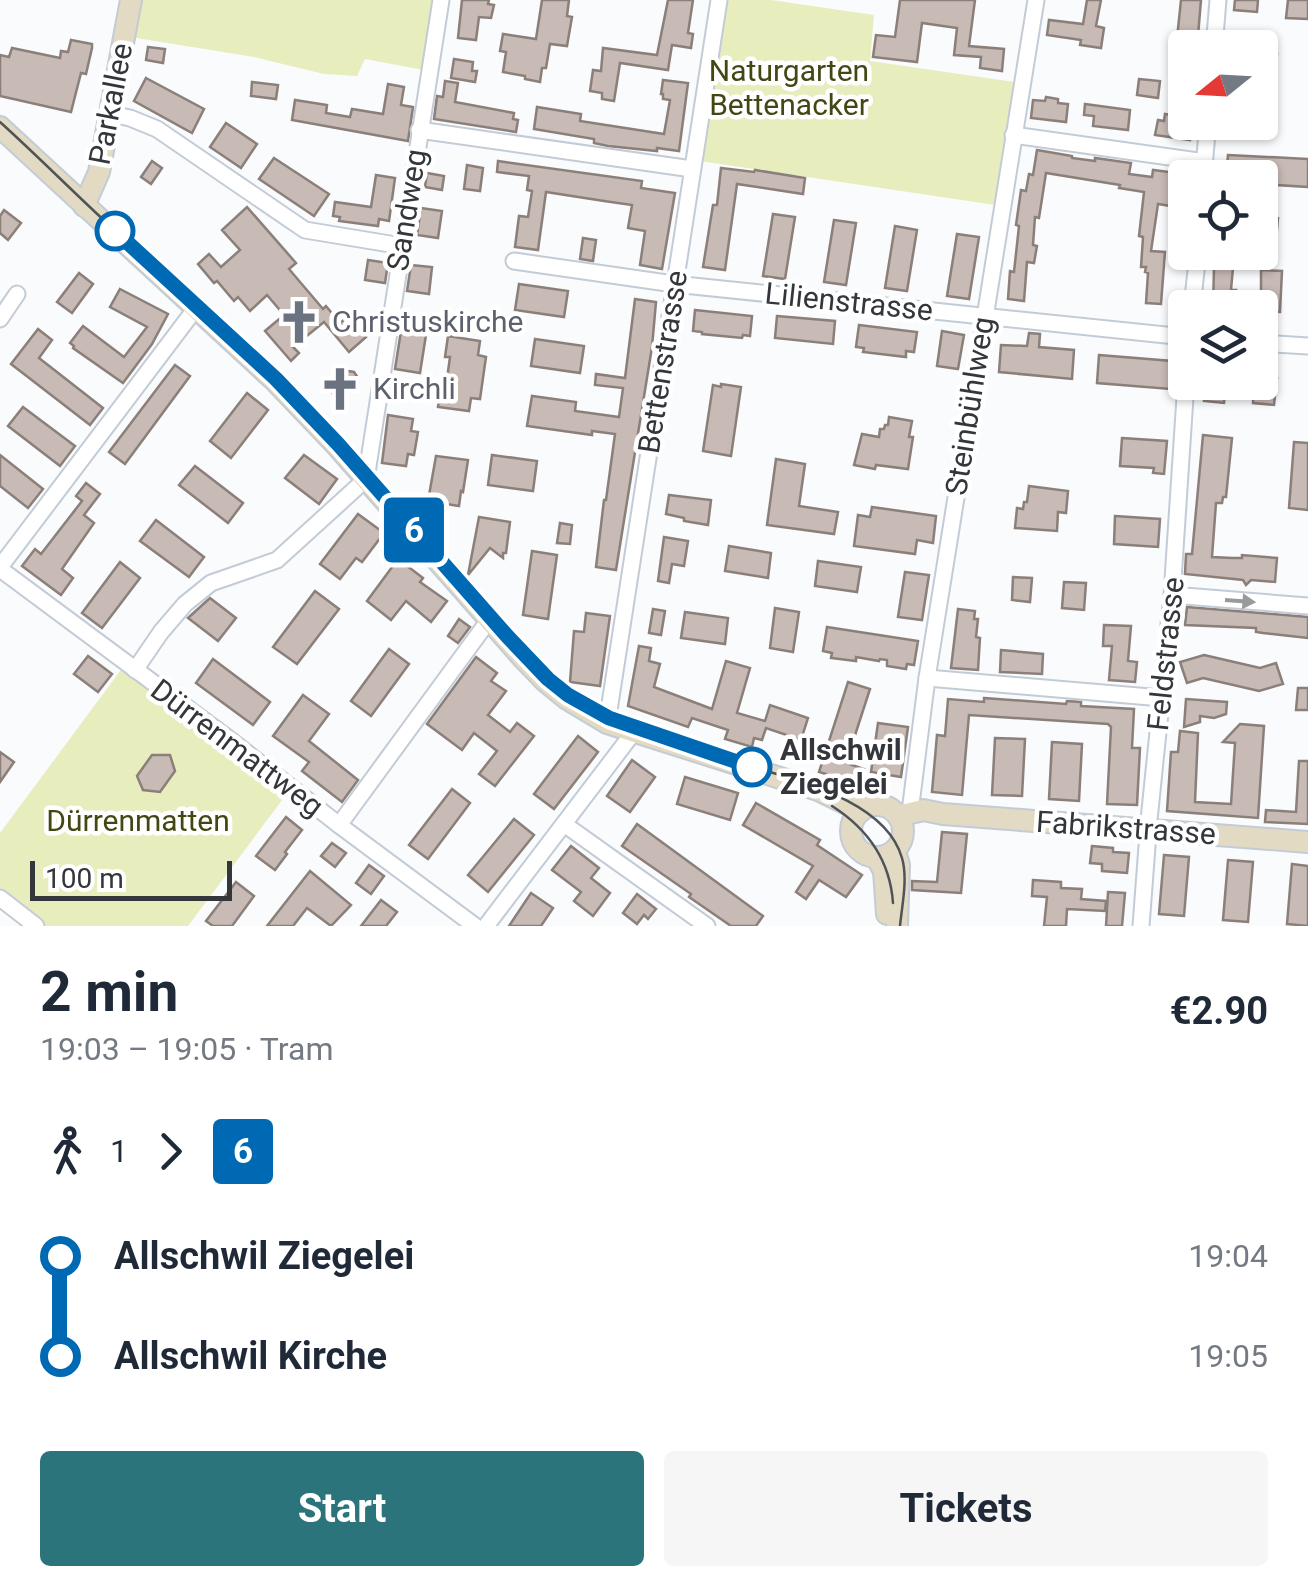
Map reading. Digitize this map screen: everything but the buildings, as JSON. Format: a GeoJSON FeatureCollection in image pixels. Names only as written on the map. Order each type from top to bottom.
{"type":"FeatureCollection","features":[{"type":"Feature","properties":{"kind":"main road","name":"Parkallee"},"geometry":{"type":"LineString","coordinates":[[84,206],[99,172],[131,0]]}},
{"type":"Feature","properties":{"kind":"main road"},"geometry":{"type":"LineString","coordinates":[[0,127],[275,381],[545,681],[567,699],[607,723],[788,782],[856,817]]}},
{"type":"Feature","properties":{"kind":"main road"},"geometry":{"type":"LineString","coordinates":[[897,833],[864,854],[852,838],[856,817],[875,805],[884,806],[897,833],[898,926]]}},
{"type":"Feature","properties":{"kind":"main road","name":"Fabrikstrasse"},"geometry":{"type":"LineString","coordinates":[[897,833],[943,814],[1308,842]]}},
{"type":"Feature","properties":{"kind":"main road"},"geometry":{"type":"LineString","coordinates":[[887,926],[884,871],[897,833]]}},
{"type":"Feature","properties":{"kind":"street","name":"Sandweg"},"geometry":{"type":"LineString","coordinates":[[366,479],[442,0]]}},
{"type":"Feature","properties":{"kind":"street","name":"Bettenstrasse"},"geometry":{"type":"LineString","coordinates":[[607,723],[719,0]]}},
{"type":"Feature","properties":{"kind":"street","name":"Steinbühlweg"},"geometry":{"type":"LineString","coordinates":[[897,833],[927,678],[1036,0]]}},
{"type":"Feature","properties":{"kind":"street"},"geometry":{"type":"LineString","coordinates":[[1216,30],[1218,0]]}},
{"type":"Feature","properties":{"kind":"street"},"geometry":{"type":"LineString","coordinates":[[112,114],[157,129],[305,230],[402,246]]}},
{"type":"Feature","properties":{"kind":"street"},"geometry":{"type":"LineString","coordinates":[[420,130],[692,169]]}},
{"type":"Feature","properties":{"kind":"street"},"geometry":{"type":"LineString","coordinates":[[1013,135],[1168,163]]}},
{"type":"Feature","properties":{"kind":"street","name":"Lilienstrasse"},"geometry":{"type":"LineString","coordinates":[[514,262],[674,284],[1168,336]]}},
{"type":"Feature","properties":{"kind":"street"},"geometry":{"type":"LineString","coordinates":[[0,319],[17,294]]}},
{"type":"Feature","properties":{"kind":"street"},"geometry":{"type":"LineString","coordinates":[[0,568],[196,308]]}},
{"type":"Feature","properties":{"kind":"street"},"geometry":{"type":"LineString","coordinates":[[1278,344],[1308,346]]}},
{"type":"Feature","properties":{"kind":"street","name":"Feldstrasse"},"geometry":{"type":"LineString","coordinates":[[1141,926],[1172,596],[1185,400]]}},
{"type":"Feature","properties":{"kind":"street"},"geometry":{"type":"LineString","coordinates":[[135,670],[185,604],[210,584],[277,560],[366,479]]}},
{"type":"Feature","properties":{"kind":"street","name":"Dürrenmattweg"},"geometry":{"type":"LineString","coordinates":[[0,568],[475,926]]}},
{"type":"Feature","properties":{"kind":"street"},"geometry":{"type":"LineString","coordinates":[[1172,596],[1308,606]]}},
{"type":"Feature","properties":{"kind":"street"},"geometry":{"type":"LineString","coordinates":[[339,826],[489,620]]}},
{"type":"Feature","properties":{"kind":"street"},"geometry":{"type":"LineString","coordinates":[[927,678],[1162,698]]}},
{"type":"Feature","properties":{"kind":"street"},"geometry":{"type":"LineString","coordinates":[[486,926],[633,733]]}},
{"type":"Feature","properties":{"kind":"street"},"geometry":{"type":"LineString","coordinates":[[564,824],[707,926]]}},
{"type":"Feature","properties":{"kind":"street"},"geometry":{"type":"LineString","coordinates":[[0,898],[36,926]]}},
{"type":"Feature","properties":{"kind":"green space"},"geometry":{"type":"Polygon","coordinates":[[[131,0],[441,0],[429,71],[365,59],[357,76],[324,74],[254,57],[124,36],[131,0]]]}},
{"type":"Feature","properties":{"kind":"green space","name":"Naturgarten Bettenacker"},"geometry":{"type":"Polygon","coordinates":[[[719,0],[771,0],[874,15],[870,61],[1021,83],[1002,206],[693,160],[719,0]]]}},
{"type":"Feature","properties":{"kind":"green space","name":"Dürrenmatten"},"geometry":{"type":"Polygon","coordinates":[[[126,663],[291,788],[188,926],[36,926],[0,898],[0,833],[126,663]]]}},
{"type":"Feature","properties":{"kind":"tram line"},"geometry":{"type":"LineString","coordinates":[[0,122],[314,418],[508,638],[556,686],[590,709],[635,730],[817,788],[840,797],[879,822],[893,839],[904,866],[900,926]]}},
{"type":"Feature","properties":{"kind":"tram line","name":"6"},"geometry":{"type":"LineString","coordinates":[[115,231],[276,379],[548,679],[609,718],[752,767]]}},
{"type":"Feature","properties":{"kind":"tram line"},"geometry":{"type":"LineString","coordinates":[[832,806],[875,847],[887,873],[893,903]]}},
{"type":"Feature","properties":{"kind":"place","name":"Christuskirche"},"geometry":{"type":"Point","coordinates":[299,322]}},
{"type":"Feature","properties":{"kind":"place","name":"Kirchli"},"geometry":{"type":"Point","coordinates":[340,389]}},
{"type":"Feature","properties":{"kind":"place","name":"Allschwil Ziegelei"},"geometry":{"type":"Point","coordinates":[752,767]}}]}
